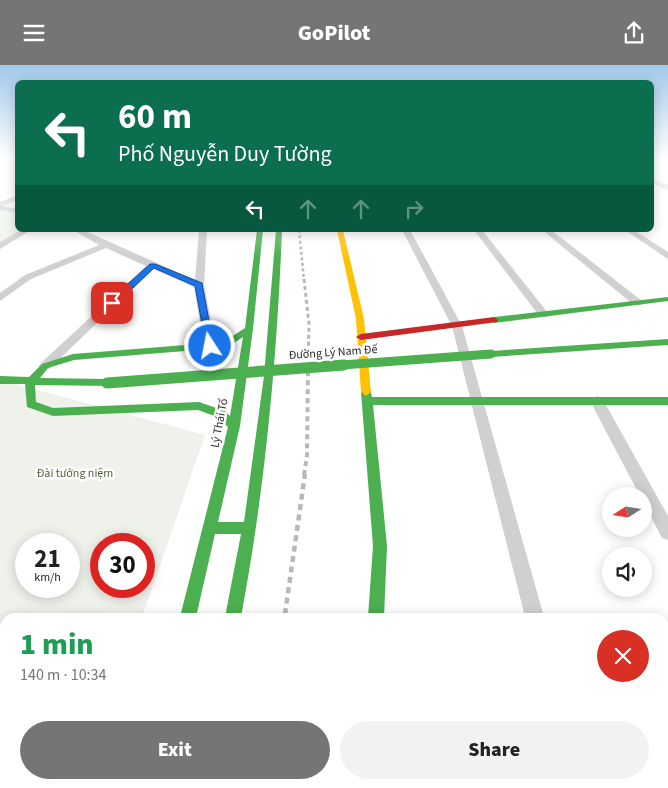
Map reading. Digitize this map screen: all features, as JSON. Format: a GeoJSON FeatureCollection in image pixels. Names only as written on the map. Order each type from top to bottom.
{"type":"FeatureCollection","features":[{"type":"Feature","properties":{"kind":"street"},"geometry":{"type":"LineString","coordinates":[[0,207],[15,199]]}},
{"type":"Feature","properties":{"kind":"street"},"geometry":{"type":"LineString","coordinates":[[0,207],[15,210]]}},
{"type":"Feature","properties":{"kind":"street"},"geometry":{"type":"LineString","coordinates":[[0,247],[24,232]]}},
{"type":"Feature","properties":{"kind":"street"},"geometry":{"type":"LineString","coordinates":[[81,232],[106,245],[199,285]]}},
{"type":"Feature","properties":{"kind":"street"},"geometry":{"type":"LineString","coordinates":[[203,232],[199,285],[210,346]]}},
{"type":"Feature","properties":{"kind":"street","name":"Lý Thái Tổ"},"geometry":{"type":"LineString","coordinates":[[189,613],[234,426],[249,329],[260,232]]}},
{"type":"Feature","properties":{"kind":"street"},"geometry":{"type":"LineString","coordinates":[[235,613],[266,426],[277,286],[279,232]]}},
{"type":"Feature","properties":{"kind":"street"},"geometry":{"type":"LineString","coordinates":[[340,232],[360,319],[362,337],[380,547],[376,613]]}},
{"type":"Feature","properties":{"kind":"street"},"geometry":{"type":"LineString","coordinates":[[407,232],[457,326],[534,613]]}},
{"type":"Feature","properties":{"kind":"street"},"geometry":{"type":"LineString","coordinates":[[480,232],[544,315]]}},
{"type":"Feature","properties":{"kind":"street"},"geometry":{"type":"LineString","coordinates":[[549,232],[638,303]]}},
{"type":"Feature","properties":{"kind":"street"},"geometry":{"type":"LineString","coordinates":[[632,232],[668,255]]}},
{"type":"Feature","properties":{"kind":"street"},"geometry":{"type":"LineString","coordinates":[[0,298],[28,277],[106,245]]}},
{"type":"Feature","properties":{"kind":"street"},"geometry":{"type":"LineString","coordinates":[[152,265],[30,383],[31,404],[53,412],[200,406],[221,414],[234,426]]}},
{"type":"Feature","properties":{"kind":"street"},"geometry":{"type":"LineString","coordinates":[[254,288],[277,286]]}},
{"type":"Feature","properties":{"kind":"street"},"geometry":{"type":"LineString","coordinates":[[362,337],[668,299]]}},
{"type":"Feature","properties":{"kind":"street"},"geometry":{"type":"LineString","coordinates":[[46,366],[73,357],[210,346],[232,341],[249,329]]}},
{"type":"Feature","properties":{"kind":"street","name":"Đường Lý Nam Đế"},"geometry":{"type":"LineString","coordinates":[[0,380],[30,383],[106,383],[668,342]]}},
{"type":"Feature","properties":{"kind":"street"},"geometry":{"type":"LineString","coordinates":[[367,401],[668,401]]}},
{"type":"Feature","properties":{"kind":"street"},"geometry":{"type":"LineString","coordinates":[[597,401],[668,532]]}},
{"type":"Feature","properties":{"kind":"street"},"geometry":{"type":"LineString","coordinates":[[210,528],[250,528]]}},
{"type":"Feature","properties":{"kind":"green space"},"geometry":{"type":"Polygon","coordinates":[[[0,208],[15,211],[15,232],[24,232],[0,246],[0,208]]]}},
{"type":"Feature","properties":{"kind":"green space","name":"Đài tưởng niệm"},"geometry":{"type":"Polygon","coordinates":[[[0,380],[205,435],[155,579],[155,533],[90,533],[90,598],[149,598],[143,613],[0,613],[0,380]]]}},
{"type":"Feature","properties":{"kind":"railway"},"geometry":{"type":"LineString","coordinates":[[299,232],[304,280]]}},
{"type":"Feature","properties":{"kind":"railway"},"geometry":{"type":"LineString","coordinates":[[304,279],[309,324],[308,366]]}},
{"type":"Feature","properties":{"kind":"railway"},"geometry":{"type":"LineString","coordinates":[[304,475],[307,456],[308,365]]}},
{"type":"Feature","properties":{"kind":"railway"},"geometry":{"type":"LineString","coordinates":[[285,613],[305,474]]}},
{"type":"Feature","properties":{"kind":"traffic: fast"},"geometry":{"type":"LineString","coordinates":[[189,613],[234,426],[249,329],[260,232]]}},
{"type":"Feature","properties":{"kind":"traffic: fast"},"geometry":{"type":"LineString","coordinates":[[234,613],[251,521],[264,425],[273,328],[279,232]]}},
{"type":"Feature","properties":{"kind":"traffic: fast"},"geometry":{"type":"LineString","coordinates":[[494,320],[668,299]]}},
{"type":"Feature","properties":{"kind":"traffic: fast"},"geometry":{"type":"LineString","coordinates":[[234,426],[221,414],[199,406],[53,412],[31,404],[30,382],[45,366],[73,357],[210,346],[231,341],[249,329]]}},
{"type":"Feature","properties":{"kind":"traffic: fast"},"geometry":{"type":"LineString","coordinates":[[491,354],[668,342]]}},
{"type":"Feature","properties":{"kind":"traffic: fast"},"geometry":{"type":"LineString","coordinates":[[107,383],[491,354]]}},
{"type":"Feature","properties":{"kind":"traffic: fast"},"geometry":{"type":"LineString","coordinates":[[0,380],[107,383]]}},
{"type":"Feature","properties":{"kind":"traffic: fast"},"geometry":{"type":"LineString","coordinates":[[366,392],[380,546],[376,613]]}},
{"type":"Feature","properties":{"kind":"traffic: fast"},"geometry":{"type":"LineString","coordinates":[[367,401],[668,401]]}},
{"type":"Feature","properties":{"kind":"traffic: fast"},"geometry":{"type":"LineString","coordinates":[[210,528],[250,528]]}},
{"type":"Feature","properties":{"kind":"traffic: slow"},"geometry":{"type":"LineString","coordinates":[[340,232],[360,319],[366,392]]}},
{"type":"Feature","properties":{"kind":"traffic: jam"},"geometry":{"type":"LineString","coordinates":[[361,337],[494,320]]}},
{"type":"Feature","properties":{"kind":"route"},"geometry":{"type":"LineString","coordinates":[[112,303],[152,265],[199,285],[210,346]]}}]}
